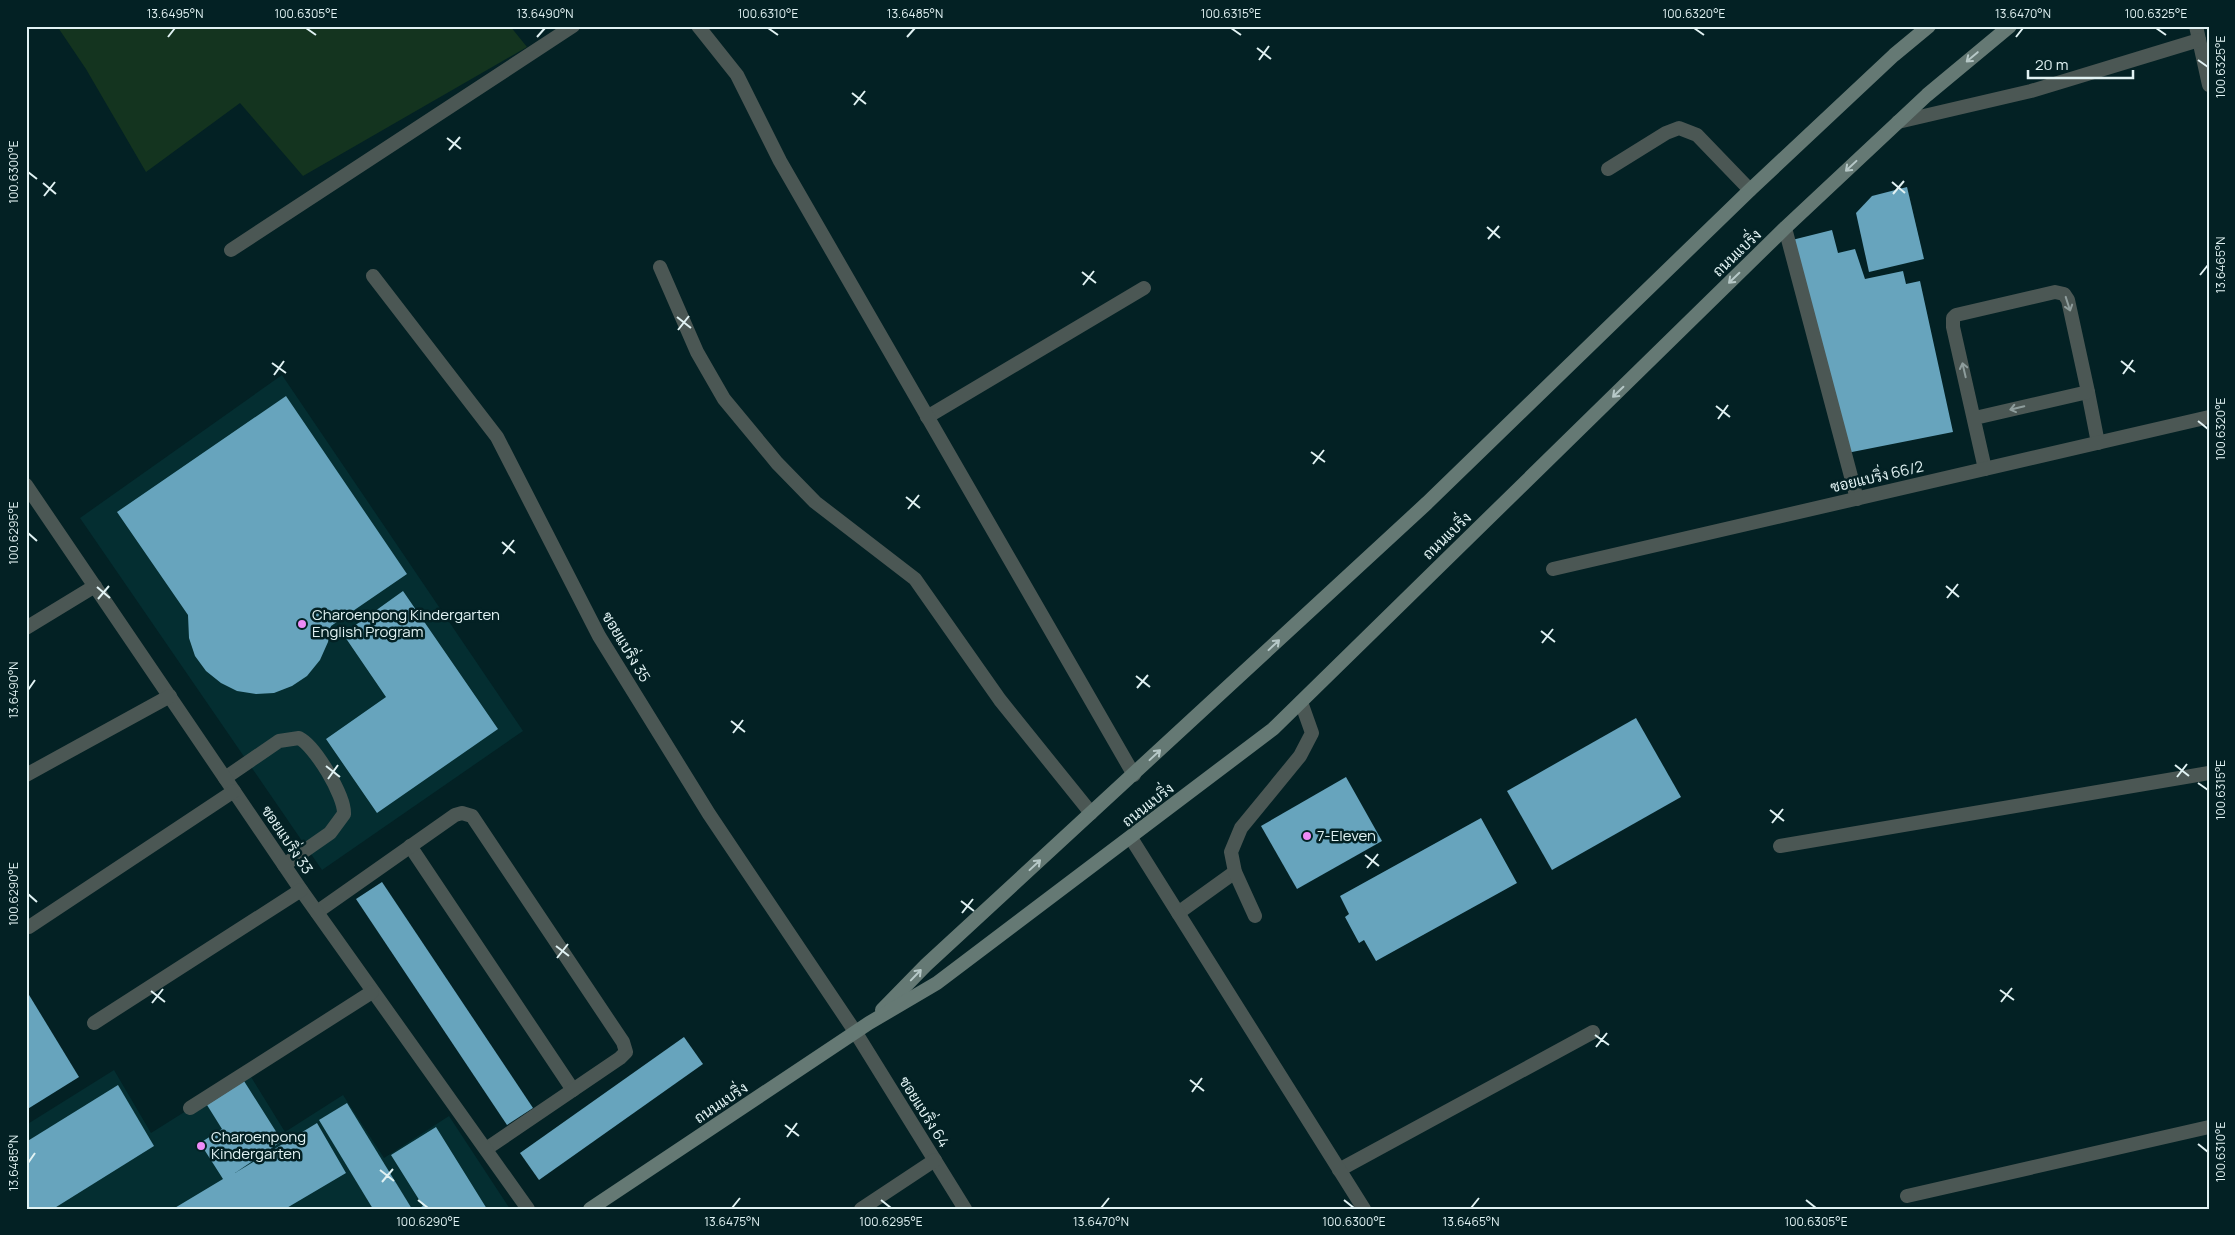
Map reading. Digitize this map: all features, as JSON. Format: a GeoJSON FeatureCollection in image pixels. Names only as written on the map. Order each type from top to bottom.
{"type":"FeatureCollection","features":[{"type":"Feature","properties":{"kind":"main road","name":"ถนนแบริ่ง"},"geometry":{"type":"LineString","coordinates":[[869,1023],[926,965],[1427,504],[1750,190],[1894,56],[1929,26]]}},
{"type":"Feature","properties":{"kind":"main road","name":"ถนนแบริ่ง"},"geometry":{"type":"LineString","coordinates":[[590,1209],[869,1023],[937,983],[1273,729],[1785,228],[1927,95],[2010,26]]}},
{"type":"Feature","properties":{"kind":"street"},"geometry":{"type":"LineString","coordinates":[[231,250],[573,26]]}},
{"type":"Feature","properties":{"kind":"street"},"geometry":{"type":"LineString","coordinates":[[698,26],[737,75],[780,161],[1134,775]]}},
{"type":"Feature","properties":{"kind":"street"},"geometry":{"type":"LineString","coordinates":[[1898,122],[2031,92],[2198,33],[2206,63],[2209,85]]}},
{"type":"Feature","properties":{"kind":"street"},"geometry":{"type":"LineString","coordinates":[[1608,168],[1666,133],[1679,128],[1698,135],[1750,190]]}},
{"type":"Feature","properties":{"kind":"street"},"geometry":{"type":"LineString","coordinates":[[1785,228],[1857,499]]}},
{"type":"Feature","properties":{"kind":"street"},"geometry":{"type":"LineString","coordinates":[[660,267],[697,352],[724,399],[777,463],[815,502],[915,579],[1000,700],[1091,814]]}},
{"type":"Feature","properties":{"kind":"street","name":"ซอยแบริ่ง 35"},"geometry":{"type":"LineString","coordinates":[[374,276],[497,437],[599,636],[709,814],[856,1033]]}},
{"type":"Feature","properties":{"kind":"street"},"geometry":{"type":"LineString","coordinates":[[927,417],[1144,288]]}},
{"type":"Feature","properties":{"kind":"street"},"geometry":{"type":"LineString","coordinates":[[1985,469],[1952,321],[1956,315],[2055,292],[2064,294],[2068,300],[2098,443]]}},
{"type":"Feature","properties":{"kind":"street"},"geometry":{"type":"LineString","coordinates":[[1975,418],[2088,392]]}},
{"type":"Feature","properties":{"kind":"street","name":"ซอยแบริ่ง 66/2"},"geometry":{"type":"LineString","coordinates":[[1553,569],[2209,417]]}},
{"type":"Feature","properties":{"kind":"street","name":"ซอยแบริ่ง 33"},"geometry":{"type":"LineString","coordinates":[[26,485],[301,890],[528,1209]]}},
{"type":"Feature","properties":{"kind":"street"},"geometry":{"type":"LineString","coordinates":[[26,628],[95,586]]}},
{"type":"Feature","properties":{"kind":"street"},"geometry":{"type":"LineString","coordinates":[[26,775],[170,696]]}},
{"type":"Feature","properties":{"kind":"street"},"geometry":{"type":"LineString","coordinates":[[1255,916],[1235,872],[1231,852],[1240,828],[1300,756],[1312,733],[1300,702]]}},
{"type":"Feature","properties":{"kind":"street"},"geometry":{"type":"LineString","coordinates":[[225,778],[279,741],[299,738],[309,744],[343,799],[344,814],[330,833],[284,865]]}},
{"type":"Feature","properties":{"kind":"street"},"geometry":{"type":"LineString","coordinates":[[1780,846],[2209,773]]}},
{"type":"Feature","properties":{"kind":"street"},"geometry":{"type":"LineString","coordinates":[[29,926],[234,791]]}},
{"type":"Feature","properties":{"kind":"street"},"geometry":{"type":"LineString","coordinates":[[317,912],[455,815],[462,813],[472,816],[623,1042],[626,1052],[620,1058],[486,1149]]}},
{"type":"Feature","properties":{"kind":"street"},"geometry":{"type":"LineString","coordinates":[[1131,838],[1364,1209]]}},
{"type":"Feature","properties":{"kind":"street"},"geometry":{"type":"LineString","coordinates":[[410,846],[573,1090]]}},
{"type":"Feature","properties":{"kind":"street"},"geometry":{"type":"LineString","coordinates":[[1178,913],[1235,872]]}},
{"type":"Feature","properties":{"kind":"street"},"geometry":{"type":"LineString","coordinates":[[94,1023],[301,890]]}},
{"type":"Feature","properties":{"kind":"street"},"geometry":{"type":"LineString","coordinates":[[190,1108],[372,992]]}},
{"type":"Feature","properties":{"kind":"street"},"geometry":{"type":"LineString","coordinates":[[1339,1170],[1593,1032]]}},
{"type":"Feature","properties":{"kind":"street","name":"ซอยแบริ่ง 64"},"geometry":{"type":"LineString","coordinates":[[856,1033],[965,1209]]}},
{"type":"Feature","properties":{"kind":"street"},"geometry":{"type":"LineString","coordinates":[[1907,1196],[2209,1128]]}},
{"type":"Feature","properties":{"kind":"street"},"geometry":{"type":"LineString","coordinates":[[861,1209],[935,1160]]}},
{"type":"Feature","properties":{"kind":"shaded area","name":"Charoenpong Kindergarten English Program"},"geometry":{"type":"Polygon","coordinates":[[[282,375],[523,731],[322,870],[80,518],[282,375]]]}},
{"type":"Feature","properties":{"kind":"shaded area","name":"Charoenpong Kindergarten"},"geometry":{"type":"Polygon","coordinates":[[[114,1070],[151,1133],[248,1072],[285,1132],[343,1095],[384,1158],[449,1116],[510,1209],[26,1209],[26,1125],[114,1070]]]}},
{"type":"Feature","properties":{"kind":"green space"},"geometry":{"type":"Polygon","coordinates":[[[57,26],[510,26],[527,47],[303,176],[240,103],[146,172],[86,69],[57,26]]]}},
{"type":"Feature","properties":{"kind":"building"},"geometry":{"type":"Polygon","coordinates":[[[1907,187],[1924,259],[1869,272],[1856,213],[1872,196],[1907,187]]]}},
{"type":"Feature","properties":{"kind":"building"},"geometry":{"type":"Polygon","coordinates":[[[1832,230],[1838,253],[1855,249],[1865,279],[1903,271],[1906,284],[1920,281],[1953,432],[1847,453],[1792,240],[1832,230]]]}},
{"type":"Feature","properties":{"kind":"building"},"geometry":{"type":"Polygon","coordinates":[[[286,396],[407,574],[331,626],[328,642],[320,660],[307,676],[292,686],[274,693],[256,694],[237,691],[221,683],[206,671],[195,656],[189,638],[188,615],[117,512],[286,396]]]}},
{"type":"Feature","properties":{"kind":"building"},"geometry":{"type":"Polygon","coordinates":[[[403,591],[498,729],[377,813],[326,739],[386,697],[343,634],[403,591]]]}},
{"type":"Feature","properties":{"kind":"building"},"geometry":{"type":"Polygon","coordinates":[[[1636,718],[1681,797],[1552,870],[1507,791],[1636,718]]]}},
{"type":"Feature","properties":{"kind":"building"},"geometry":{"type":"Polygon","coordinates":[[[1346,777],[1382,841],[1297,889],[1261,826],[1346,777]]]}},
{"type":"Feature","properties":{"kind":"building"},"geometry":{"type":"Polygon","coordinates":[[[1481,818],[1517,883],[1376,961],[1364,940],[1359,943],[1345,917],[1349,914],[1340,896],[1481,818]]]}},
{"type":"Feature","properties":{"kind":"building"},"geometry":{"type":"Polygon","coordinates":[[[382,882],[533,1108],[507,1125],[356,899],[382,882]]]}},
{"type":"Feature","properties":{"kind":"building"},"geometry":{"type":"Polygon","coordinates":[[[26,990],[79,1077],[26,1110],[26,990]]]}},
{"type":"Feature","properties":{"kind":"building"},"geometry":{"type":"Polygon","coordinates":[[[684,1037],[703,1064],[539,1180],[520,1153],[684,1037]]]}},
{"type":"Feature","properties":{"kind":"building"},"geometry":{"type":"Polygon","coordinates":[[[244,1081],[282,1141],[235,1173],[317,1123],[346,1173],[285,1209],[173,1209],[223,1179],[200,1143],[222,1129],[207,1105],[244,1081]]]}},
{"type":"Feature","properties":{"kind":"building"},"geometry":{"type":"Polygon","coordinates":[[[118,1085],[154,1146],[53,1209],[26,1209],[26,1142],[118,1085]]]}},
{"type":"Feature","properties":{"kind":"building"},"geometry":{"type":"Polygon","coordinates":[[[347,1103],[412,1209],[373,1209],[319,1120],[347,1103]]]}},
{"type":"Feature","properties":{"kind":"building"},"geometry":{"type":"Polygon","coordinates":[[[436,1127],[487,1209],[417,1209],[423,1206],[391,1155],[436,1127]]]}},
{"type":"Feature","properties":{"kind":"place","name":"Charoenpong Kindergarten English Program"},"geometry":{"type":"Point","coordinates":[302,624]}},
{"type":"Feature","properties":{"kind":"place","name":"7-Eleven"},"geometry":{"type":"Point","coordinates":[1307,836]}},
{"type":"Feature","properties":{"kind":"place","name":"Charoenpong Kindergarten"},"geometry":{"type":"Point","coordinates":[201,1146]}}]}
